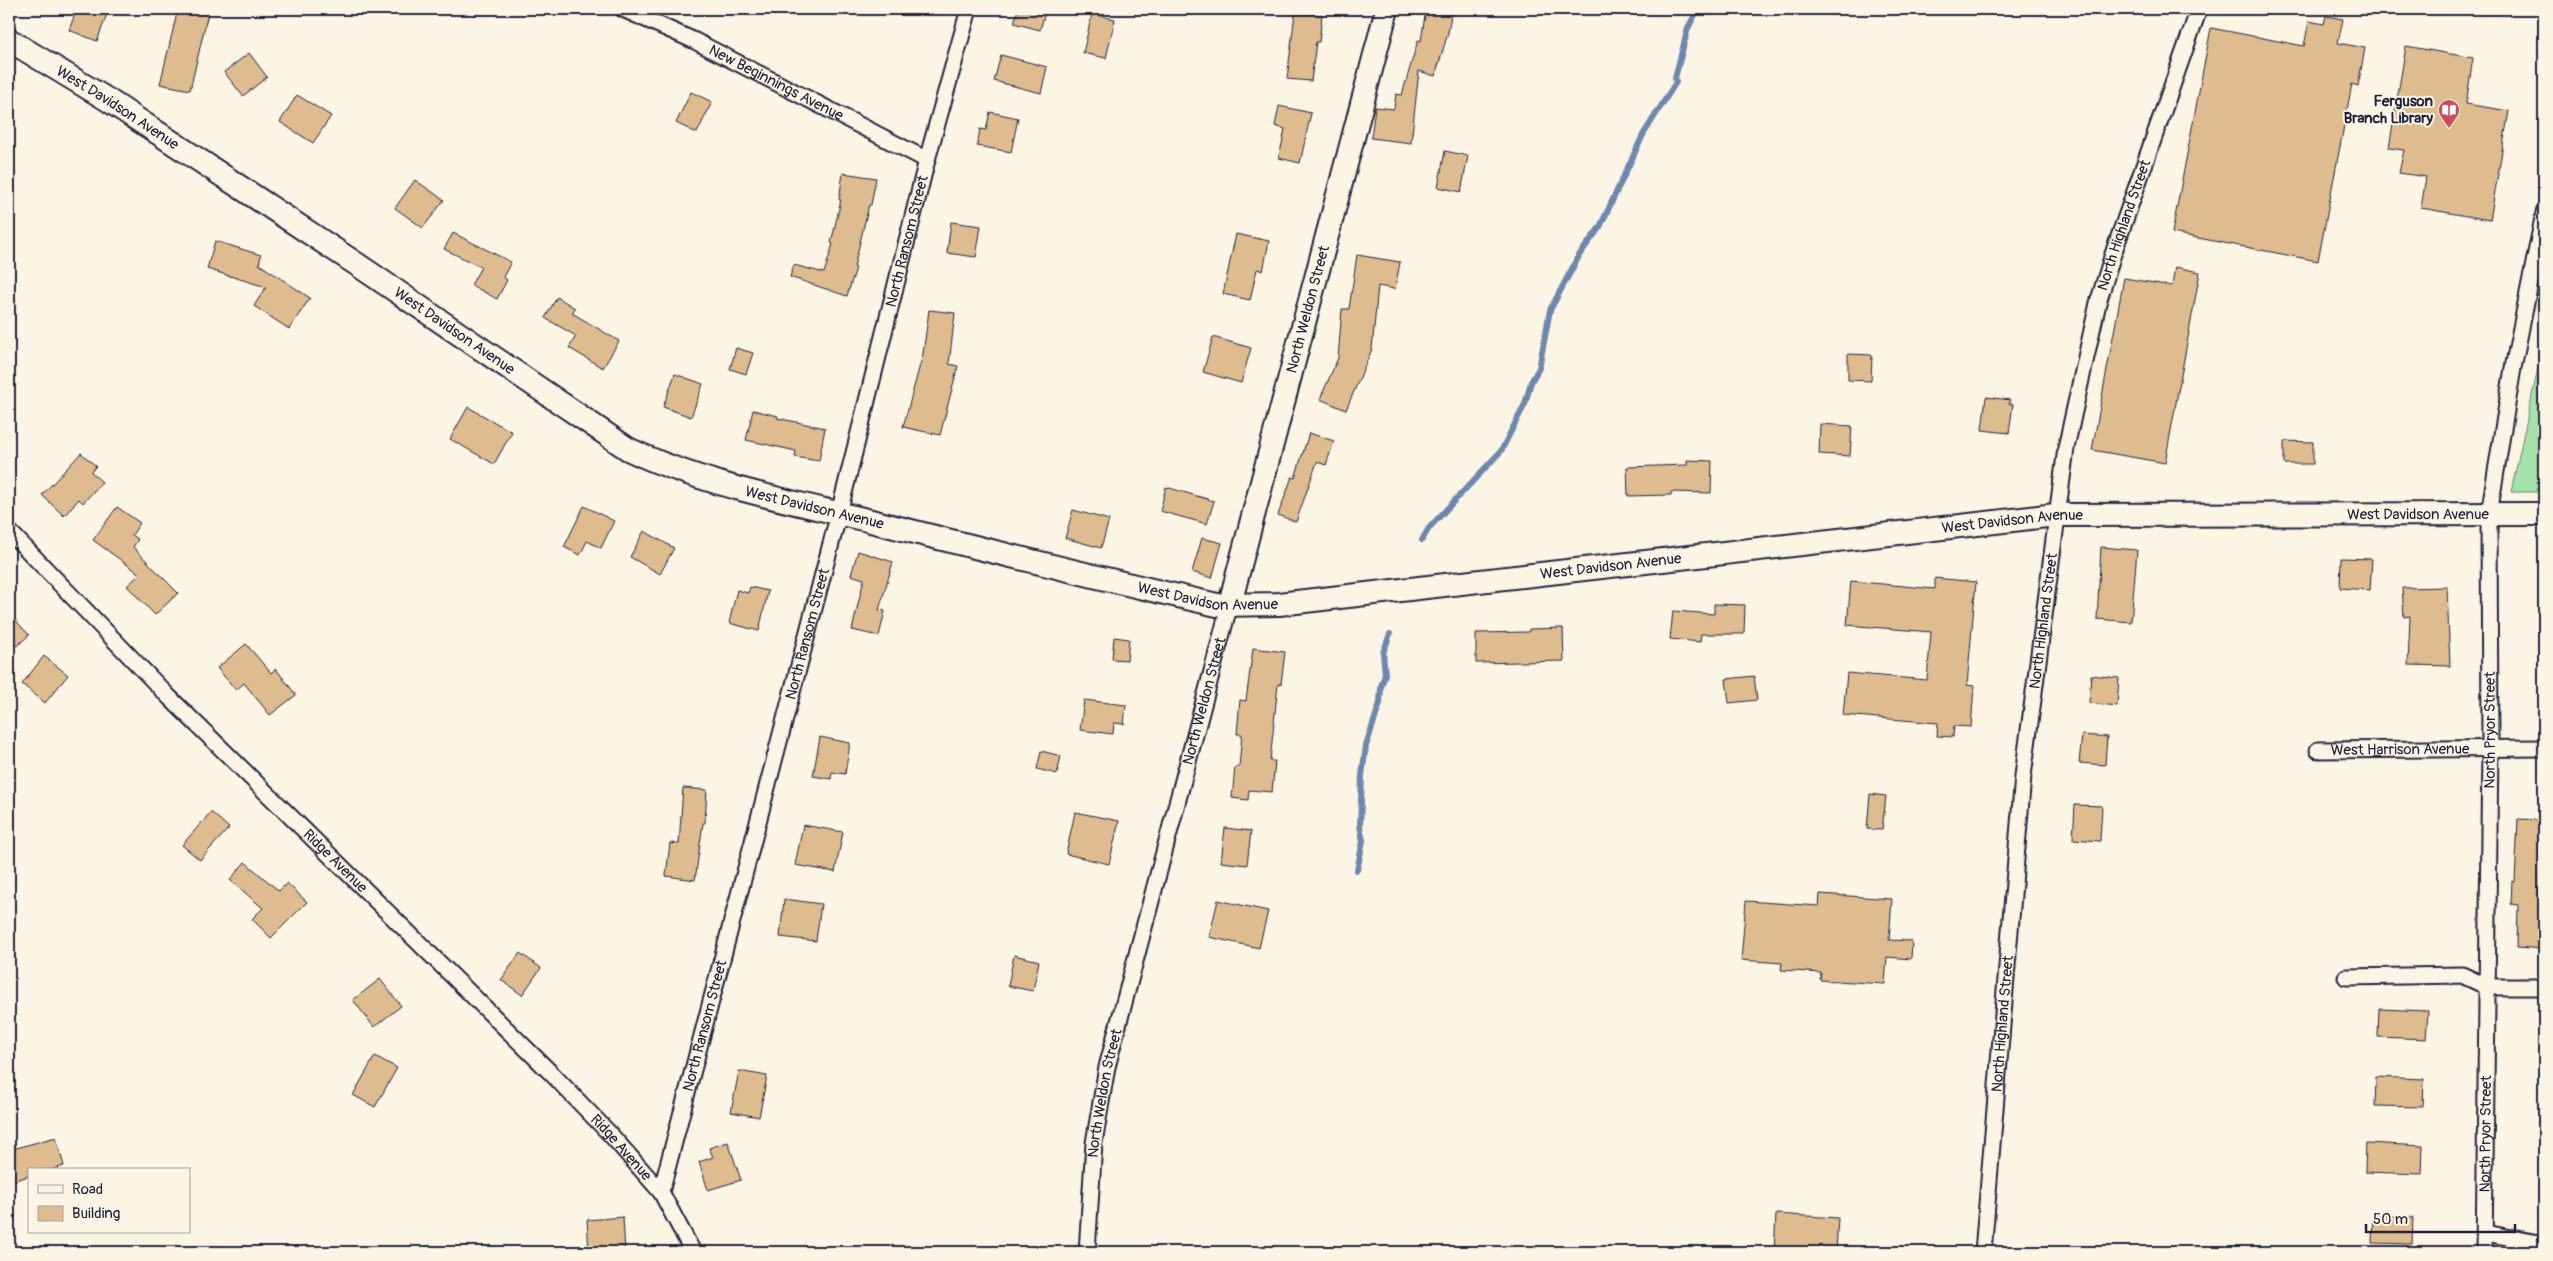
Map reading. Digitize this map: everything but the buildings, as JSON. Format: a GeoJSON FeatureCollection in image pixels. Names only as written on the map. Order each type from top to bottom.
{"type":"FeatureCollection","features":[{"type":"Feature","properties":{"kind":"street","name":"New Beginnings Avenue"},"geometry":{"type":"LineString","coordinates":[[623,9],[695,41],[928,160]]}},
{"type":"Feature","properties":{"kind":"street","name":"North Ransom Street"},"geometry":{"type":"LineString","coordinates":[[661,1192],[839,513],[928,160],[969,9]]}},
{"type":"Feature","properties":{"kind":"street","name":"North Weldon Street"},"geometry":{"type":"LineString","coordinates":[[1087,1252],[1094,1143],[1107,1067],[1387,9]]}},
{"type":"Feature","properties":{"kind":"street","name":"North Highland Street"},"geometry":{"type":"LineString","coordinates":[[1983,1252],[2023,776],[2066,448],[2098,303],[2117,240],[2199,9]]}},
{"type":"Feature","properties":{"kind":"street","name":"West Davidson Avenue"},"geometry":{"type":"LineString","coordinates":[[9,40],[108,100],[350,259],[628,449],[690,475],[1123,584],[1229,607],[1279,604],[2056,515],[2544,514]]}},
{"type":"Feature","properties":{"kind":"street","name":"North Pryor Street"},"geometry":{"type":"LineString","coordinates":[[2484,1252],[2490,749],[2489,514],[2513,368],[2544,213]]}},
{"type":"Feature","properties":{"kind":"street","name":"Ridge Avenue"},"geometry":{"type":"LineString","coordinates":[[9,531],[169,697],[552,1074],[610,1134],[661,1192]]}},
{"type":"Feature","properties":{"kind":"street","name":"West Harrison Avenue"},"geometry":{"type":"LineString","coordinates":[[2318,750],[2544,748]]}},
{"type":"Feature","properties":{"kind":"street"},"geometry":{"type":"LineString","coordinates":[[2346,977],[2462,975],[2488,987],[2544,987]]}},
{"type":"Feature","properties":{"kind":"street"},"geometry":{"type":"LineString","coordinates":[[661,1192],[693,1252]]}},
{"type":"Feature","properties":{"kind":"street"},"geometry":{"type":"LineString","coordinates":[[2485,1233],[2544,1244]]}},
{"type":"Feature","properties":{"kind":"green space"},"geometry":{"type":"Polygon","coordinates":[[[2544,341],[2544,492],[2511,492],[2544,341]]]}},
{"type":"Feature","properties":{"kind":"waterway"},"geometry":{"type":"LineString","coordinates":[[1422,540],[1429,528],[1501,451],[1525,404],[1531,382],[1539,368],[1550,310],[1580,254],[1600,227],[1643,135],[1676,82],[1675,78],[1688,28],[1698,9]]}},
{"type":"Feature","properties":{"kind":"waterway"},"geometry":{"type":"LineString","coordinates":[[1357,870],[1363,841],[1360,826],[1362,775],[1366,746],[1380,703],[1381,687],[1385,674],[1383,653],[1390,634]]}},
{"type":"Feature","properties":{"kind":"place","name":"Ferguson Branch Library"},"geometry":{"type":"Point","coordinates":[2449,129]}}]}
